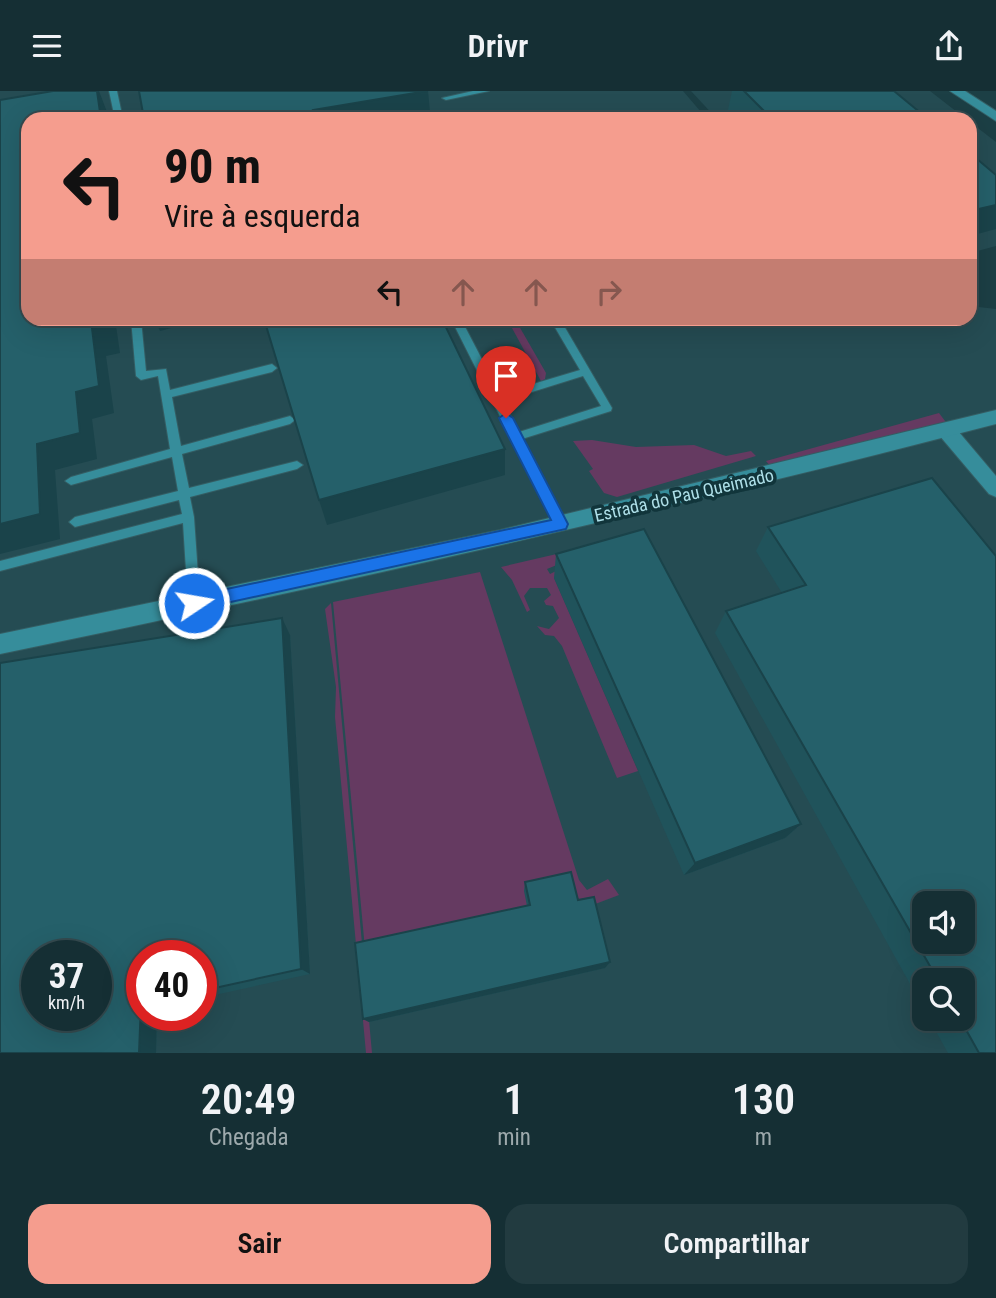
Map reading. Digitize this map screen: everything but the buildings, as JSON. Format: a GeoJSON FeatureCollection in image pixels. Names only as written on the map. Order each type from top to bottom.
{"type":"FeatureCollection","features":[{"type":"Feature","properties":{"kind":"street"},"geometry":{"type":"LineString","coordinates":[[956,91],[996,117]]}},
{"type":"Feature","properties":{"kind":"street","name":"Estrada do Pau Queimado"},"geometry":{"type":"LineString","coordinates":[[0,644],[560,524],[996,417]]}},
{"type":"Feature","properties":{"kind":"street"},"geometry":{"type":"LineString","coordinates":[[946,430],[996,489]]}},
{"type":"Feature","properties":{"kind":"lane"},"geometry":{"type":"LineString","coordinates":[[113,91],[118,112]]}},
{"type":"Feature","properties":{"kind":"lane"},"geometry":{"type":"LineString","coordinates":[[446,99],[485,91]]}},
{"type":"Feature","properties":{"kind":"lane"},"geometry":{"type":"LineString","coordinates":[[136,326],[141,376],[162,372],[188,517],[194,603]]}},
{"type":"Feature","properties":{"kind":"lane"},"geometry":{"type":"LineString","coordinates":[[460,326],[560,524]]}},
{"type":"Feature","properties":{"kind":"lane"},"geometry":{"type":"LineString","coordinates":[[516,437],[607,408],[559,326]]}},
{"type":"Feature","properties":{"kind":"lane"},"geometry":{"type":"LineString","coordinates":[[166,395],[272,369]]}},
{"type":"Feature","properties":{"kind":"lane"},"geometry":{"type":"LineString","coordinates":[[497,399],[586,372]]}},
{"type":"Feature","properties":{"kind":"lane"},"geometry":{"type":"LineString","coordinates":[[71,481],[290,420]]}},
{"type":"Feature","properties":{"kind":"lane"},"geometry":{"type":"LineString","coordinates":[[75,522],[297,465]]}},
{"type":"Feature","properties":{"kind":"lane"},"geometry":{"type":"LineString","coordinates":[[0,566],[188,517]]}},
{"type":"Feature","properties":{"kind":"shaded area"},"geometry":{"type":"Polygon","coordinates":[[[0,91],[683,91],[701,112],[21,112],[21,326],[977,326],[977,307],[996,309],[996,1053],[0,1053],[0,91]]]}},
{"type":"Feature","properties":{"kind":"shaded area"},"geometry":{"type":"Polygon","coordinates":[[[691,91],[930,91],[957,112],[710,112],[691,91]]]}},
{"type":"Feature","properties":{"kind":"shaded area"},"geometry":{"type":"Polygon","coordinates":[[[977,127],[996,142],[996,246],[977,251],[977,127]]]}},
{"type":"Feature","properties":{"kind":"shaded area"},"geometry":{"type":"Polygon","coordinates":[[[511,326],[519,326],[546,373],[545,379],[541,381],[511,326]]]}},
{"type":"Feature","properties":{"kind":"shaded area"},"geometry":{"type":"Polygon","coordinates":[[[939,413],[948,425],[771,467],[766,461],[939,413]]]}},
{"type":"Feature","properties":{"kind":"shaded area"},"geometry":{"type":"Polygon","coordinates":[[[592,440],[636,447],[694,445],[726,456],[751,451],[756,456],[617,497],[604,493],[589,471],[593,469],[573,441],[592,440]]]}},
{"type":"Feature","properties":{"kind":"shaded area"},"geometry":{"type":"Polygon","coordinates":[[[643,534],[798,827],[782,833],[574,558],[547,569],[550,574],[560,569],[554,578],[638,771],[617,778],[562,646],[554,636],[545,635],[537,626],[549,629],[559,618],[553,606],[546,605],[544,601],[551,595],[547,588],[530,588],[524,596],[530,610],[527,612],[512,580],[501,567],[643,534]]]}},
{"type":"Feature","properties":{"kind":"shaded area"},"geometry":{"type":"Polygon","coordinates":[[[480,572],[579,880],[587,890],[608,879],[619,895],[590,906],[528,913],[365,949],[333,602],[480,572]]]}},
{"type":"Feature","properties":{"kind":"shaded area"},"geometry":{"type":"Polygon","coordinates":[[[331,603],[372,1053],[366,1053],[335,717],[336,687],[325,609],[331,603]]]}},
{"type":"Feature","properties":{"kind":"route"},"geometry":{"type":"LineString","coordinates":[[194,603],[560,524],[506,418]]}}]}
